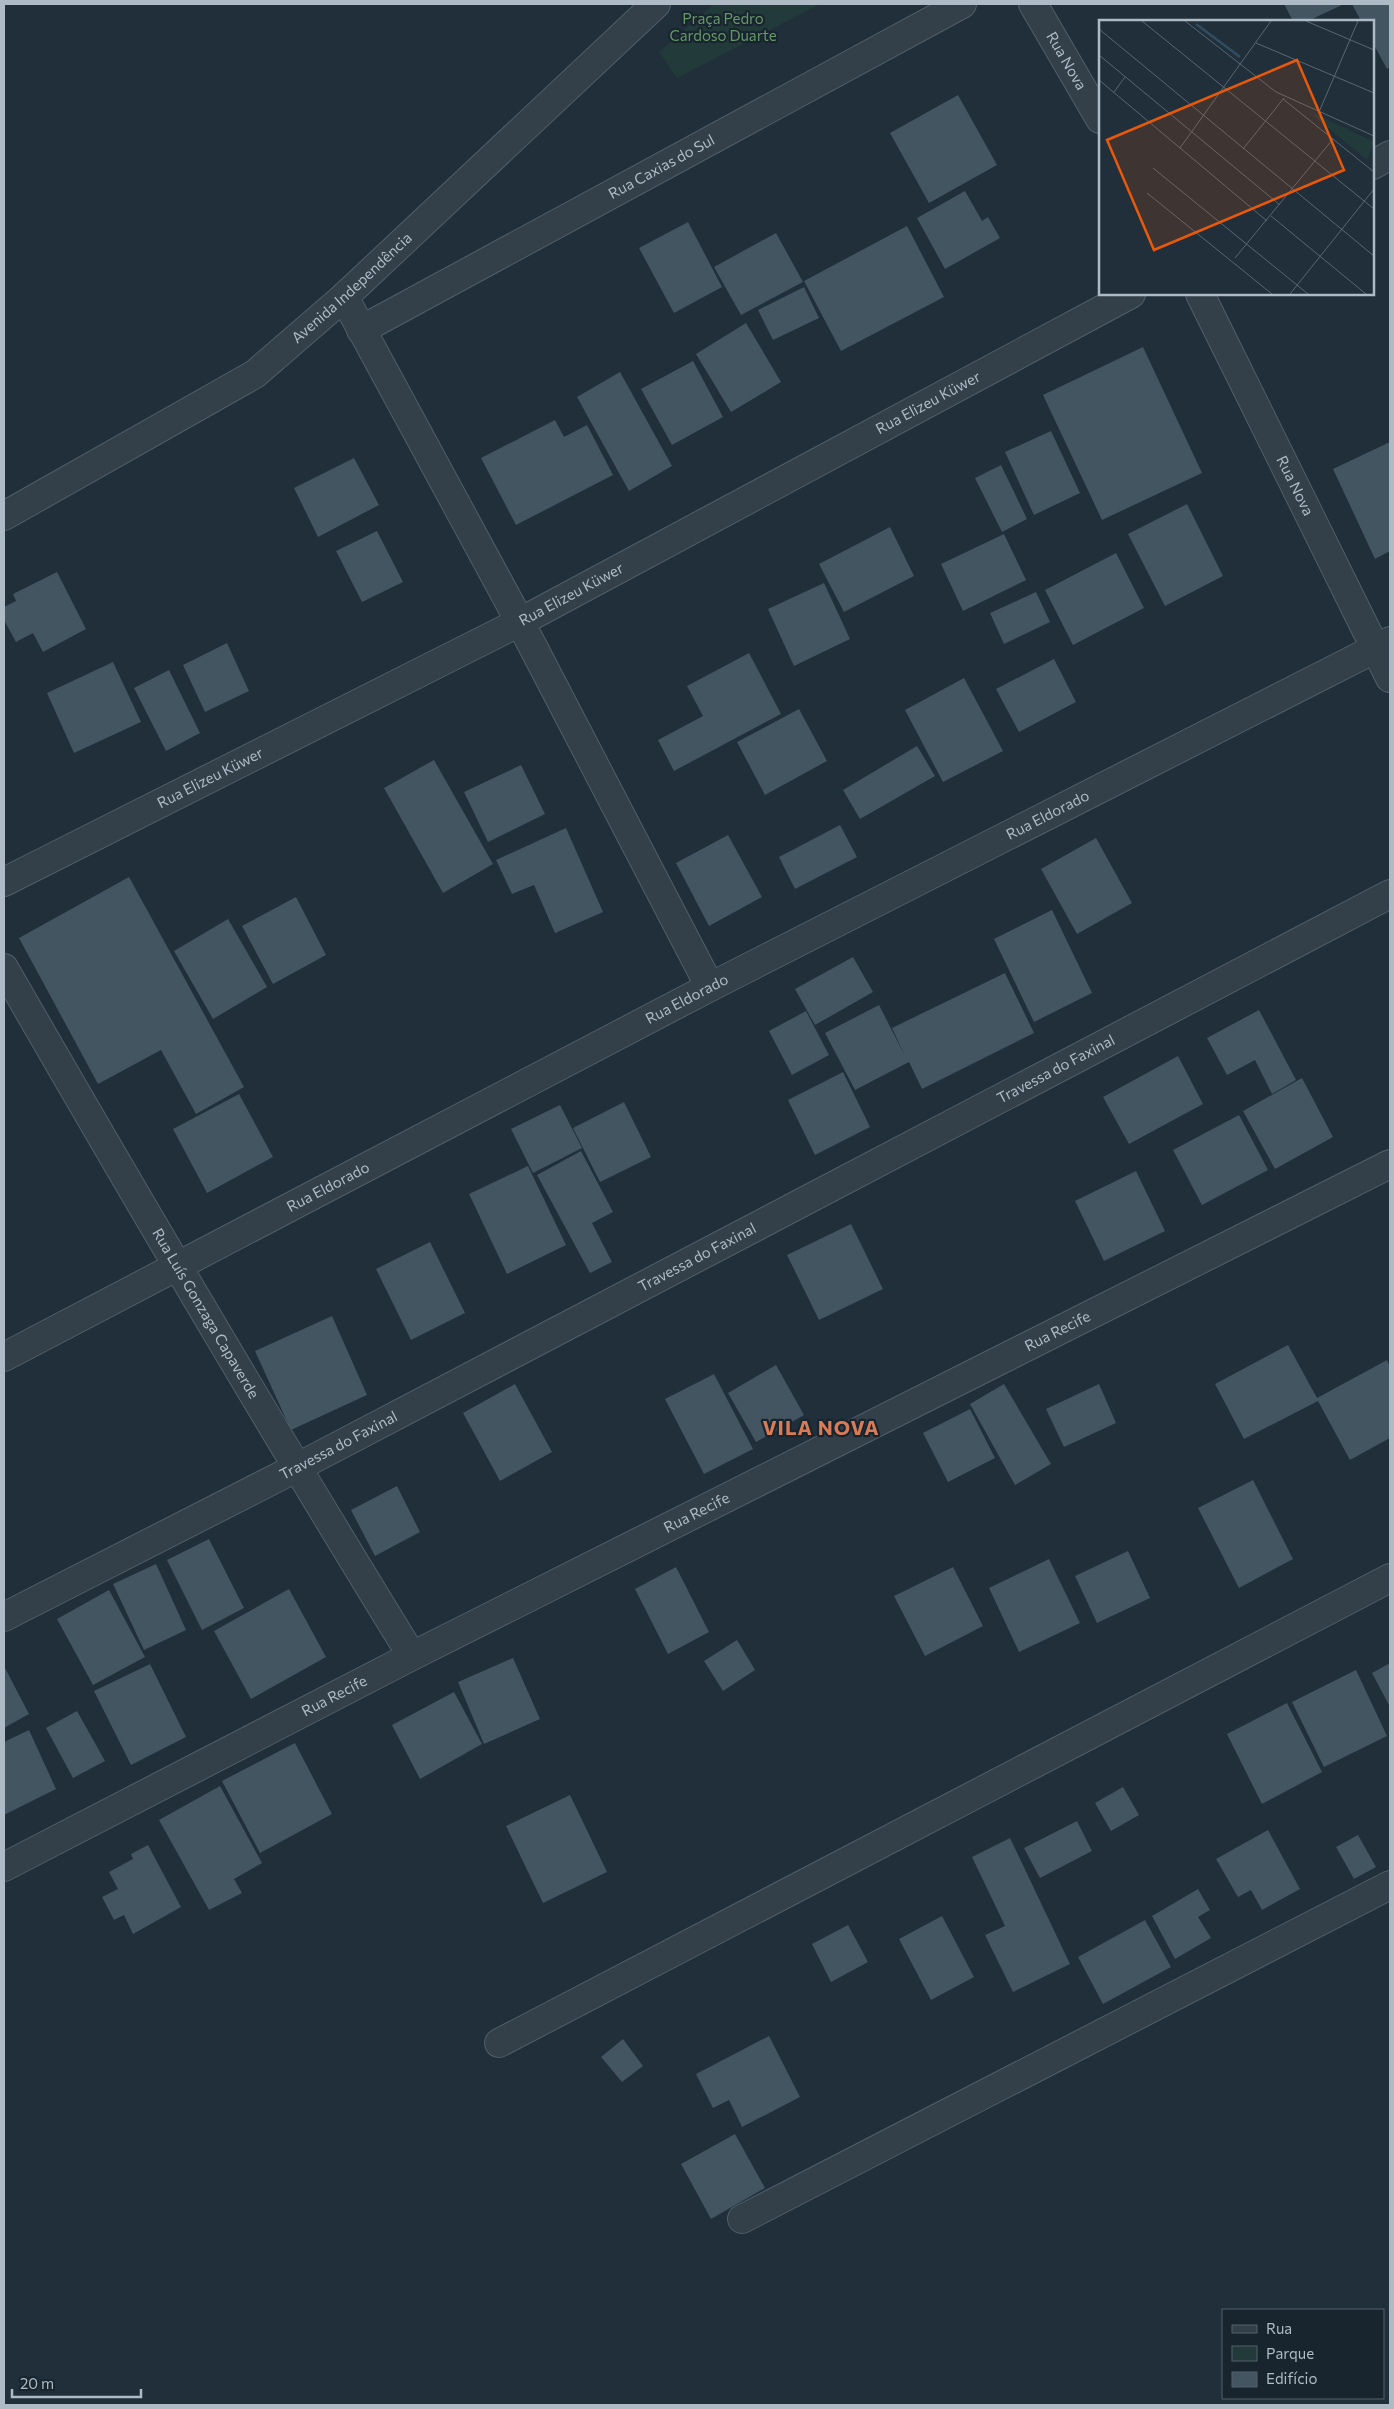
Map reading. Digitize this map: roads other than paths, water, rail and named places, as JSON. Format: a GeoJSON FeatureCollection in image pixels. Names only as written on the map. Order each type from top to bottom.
{"type":"FeatureCollection","features":[{"type":"Feature","properties":{"kind":"street","name":"Avenida Independência"},"geometry":{"type":"LineString","coordinates":[[4,516],[255,374],[344,297],[654,4]]}},
{"type":"Feature","properties":{"kind":"street","name":"Rua Caxias do Sul"},"geometry":{"type":"LineString","coordinates":[[361,330],[962,4]]}},
{"type":"Feature","properties":{"kind":"street","name":"Rua Nova"},"geometry":{"type":"LineString","coordinates":[[1033,4],[1099,117]]}},
{"type":"Feature","properties":{"kind":"street"},"geometry":{"type":"LineString","coordinates":[[1374,163],[1390,155]]}},
{"type":"Feature","properties":{"kind":"street","name":"Rua Elizeu Küwer"},"geometry":{"type":"LineString","coordinates":[[4,882],[520,622],[1129,295]]}},
{"type":"Feature","properties":{"kind":"street","name":"Rua Nova"},"geometry":{"type":"LineString","coordinates":[[1201,295],[1383,645],[1390,678]]}},
{"type":"Feature","properties":{"kind":"street"},"geometry":{"type":"LineString","coordinates":[[344,297],[520,622],[710,987]]}},
{"type":"Feature","properties":{"kind":"street","name":"Rua Eldorado"},"geometry":{"type":"LineString","coordinates":[[4,1357],[710,987],[1383,645]]}},
{"type":"Feature","properties":{"kind":"street","name":"Travessa do Faxinal"},"geometry":{"type":"LineString","coordinates":[[4,1617],[296,1468],[1390,894]]}},
{"type":"Feature","properties":{"kind":"street","name":"Rua Luís Gonzaga Capaverde"},"geometry":{"type":"LineString","coordinates":[[4,968],[176,1268],[412,1656]]}},
{"type":"Feature","properties":{"kind":"street","name":"Rua Recife"},"geometry":{"type":"LineString","coordinates":[[4,1867],[412,1656],[1390,1164]]}},
{"type":"Feature","properties":{"kind":"street"},"geometry":{"type":"LineString","coordinates":[[499,2043],[1390,1578]]}},
{"type":"Feature","properties":{"kind":"street"},"geometry":{"type":"LineString","coordinates":[[742,2219],[1390,1885]]}},
{"type":"Feature","properties":{"kind":"district","name":"VILA NOVA"},"geometry":{"type":"Point","coordinates":[821,1428]}},
{"type":"Feature","properties":{"kind":"park label","name":"Praça Pedro Cardoso Duarte"},"geometry":{"type":"Point","coordinates":[723,28]}}]}
